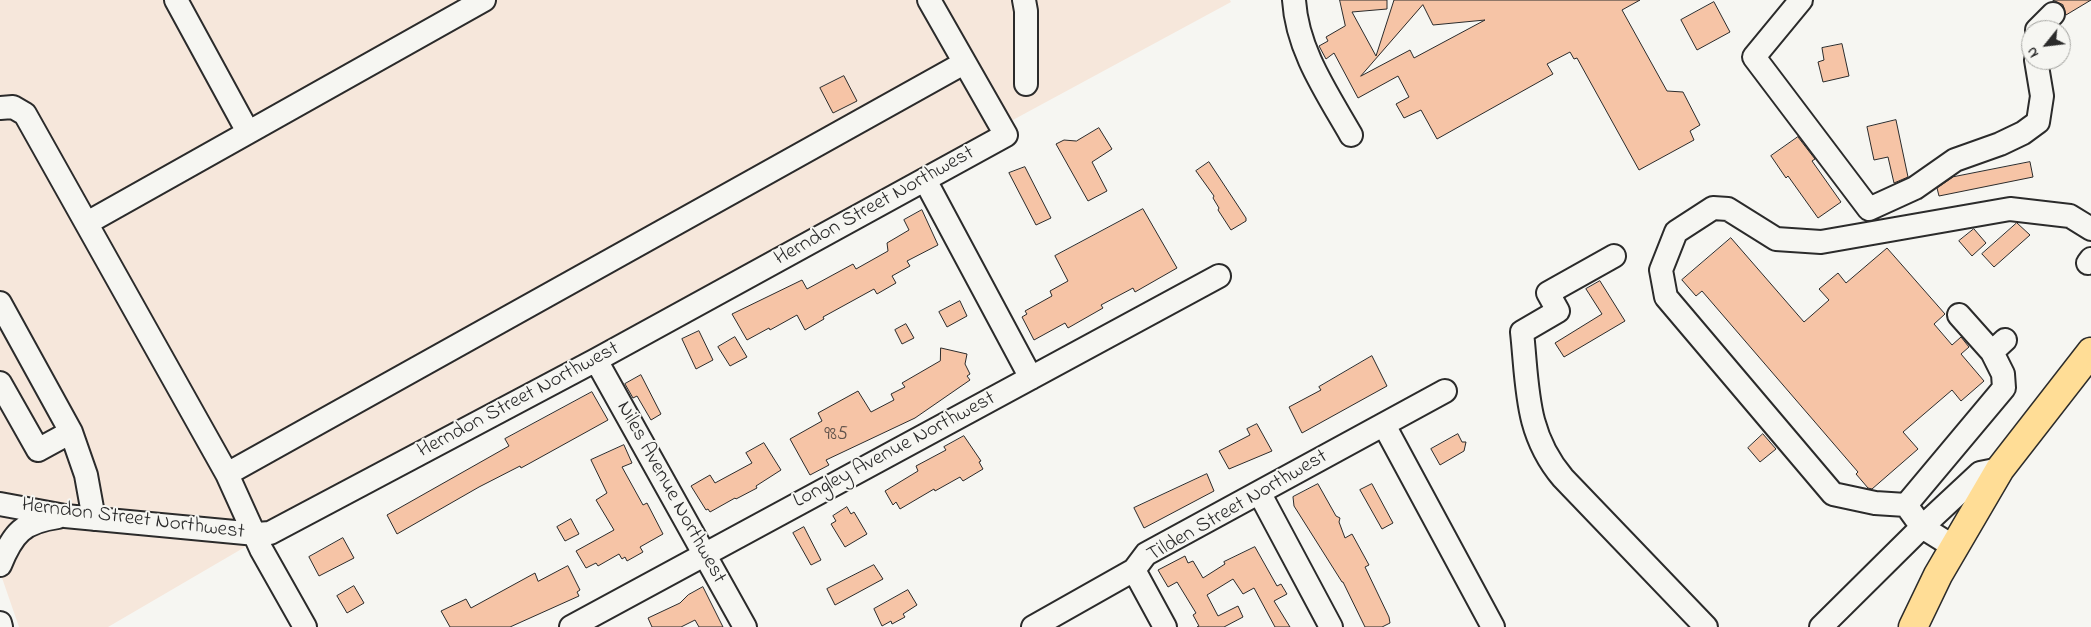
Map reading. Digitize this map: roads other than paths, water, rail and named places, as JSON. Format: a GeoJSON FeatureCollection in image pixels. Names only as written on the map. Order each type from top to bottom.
{"type":"FeatureCollection","features":[{"type":"Feature","properties":{"kind":"main road"},"geometry":{"type":"LineString","coordinates":[[1913,627],[1954,547],[2000,468],[2091,352]]}},
{"type":"Feature","properties":{"kind":"street"},"geometry":{"type":"LineString","coordinates":[[176,0],[248,132]]}},
{"type":"Feature","properties":{"kind":"street"},"geometry":{"type":"LineString","coordinates":[[87,223],[484,0]]}},
{"type":"Feature","properties":{"kind":"street"},"geometry":{"type":"LineString","coordinates":[[227,474],[964,63],[929,0]]}},
{"type":"Feature","properties":{"kind":"street"},"geometry":{"type":"LineString","coordinates":[[1024,0],[1026,12],[1026,84]]}},
{"type":"Feature","properties":{"kind":"street"},"geometry":{"type":"LineString","coordinates":[[1294,0],[1301,38],[1313,68],[1351,135]]}},
{"type":"Feature","properties":{"kind":"street"},"geometry":{"type":"LineString","coordinates":[[1801,0],[1754,57],[1869,209],[1915,188],[1955,160],[2000,144],[2023,133],[2038,122],[2042,96],[2038,70]]}},
{"type":"Feature","properties":{"kind":"street","name":"Herndon Street Northwest"},"geometry":{"type":"LineString","coordinates":[[0,504],[65,516],[256,534],[270,533],[298,520],[596,360],[1006,135],[964,63]]}},
{"type":"Feature","properties":{"kind":"street"},"geometry":{"type":"LineString","coordinates":[[0,108],[13,108],[25,114],[227,474],[256,534],[261,549],[305,627]]}},
{"type":"Feature","properties":{"kind":"street"},"geometry":{"type":"LineString","coordinates":[[925,180],[1031,378]]}},
{"type":"Feature","properties":{"kind":"street"},"geometry":{"type":"LineString","coordinates":[[1906,505],[1875,503],[1833,494],[1666,297],[1661,270],[1676,232],[1713,208],[1728,209],[1776,239],[1821,242],[2010,209],[2070,216],[2091,229]]}},
{"type":"Feature","properties":{"kind":"street"},"geometry":{"type":"LineString","coordinates":[[2054,233],[2070,216]]}},
{"type":"Feature","properties":{"kind":"street"},"geometry":{"type":"LineString","coordinates":[[1614,256],[1548,293],[1558,311],[1522,332],[1534,428],[1546,455],[1563,478],[1706,627]]}},
{"type":"Feature","properties":{"kind":"street","name":"Longley Avenue Northwest"},"geometry":{"type":"LineString","coordinates":[[572,627],[1219,276]]}},
{"type":"Feature","properties":{"kind":"street"},"geometry":{"type":"LineString","coordinates":[[0,303],[71,432],[86,475],[94,519]]}},
{"type":"Feature","properties":{"kind":"street"},"geometry":{"type":"LineString","coordinates":[[1906,505],[2004,388],[1999,346],[1959,315]]}},
{"type":"Feature","properties":{"kind":"street","name":"Niles Avenue Northwest"},"geometry":{"type":"LineString","coordinates":[[596,360],[745,627]]}},
{"type":"Feature","properties":{"kind":"street"},"geometry":{"type":"LineString","coordinates":[[0,383],[38,450],[71,432]]}},
{"type":"Feature","properties":{"kind":"street","name":"Tilden Street Northwest"},"geometry":{"type":"LineString","coordinates":[[1033,627],[1134,570],[1146,554],[1260,494],[1445,391]]}},
{"type":"Feature","properties":{"kind":"street"},"geometry":{"type":"LineString","coordinates":[[1384,425],[1493,627]]}},
{"type":"Feature","properties":{"kind":"street"},"geometry":{"type":"LineString","coordinates":[[1822,627],[1922,527],[1980,473],[2000,468]]}},
{"type":"Feature","properties":{"kind":"street"},"geometry":{"type":"LineString","coordinates":[[1260,494],[1331,627]]}},
{"type":"Feature","properties":{"kind":"street"},"geometry":{"type":"LineString","coordinates":[[1906,505],[1922,527],[1954,547]]}},
{"type":"Feature","properties":{"kind":"street"},"geometry":{"type":"LineString","coordinates":[[0,565],[10,542],[21,531],[38,520],[65,516]]}},
{"type":"Feature","properties":{"kind":"street"},"geometry":{"type":"LineString","coordinates":[[1134,570],[1165,627]]}},
{"type":"Feature","properties":{"kind":"street"},"geometry":{"type":"LineString","coordinates":[[0,623],[2,627]]}}]}
